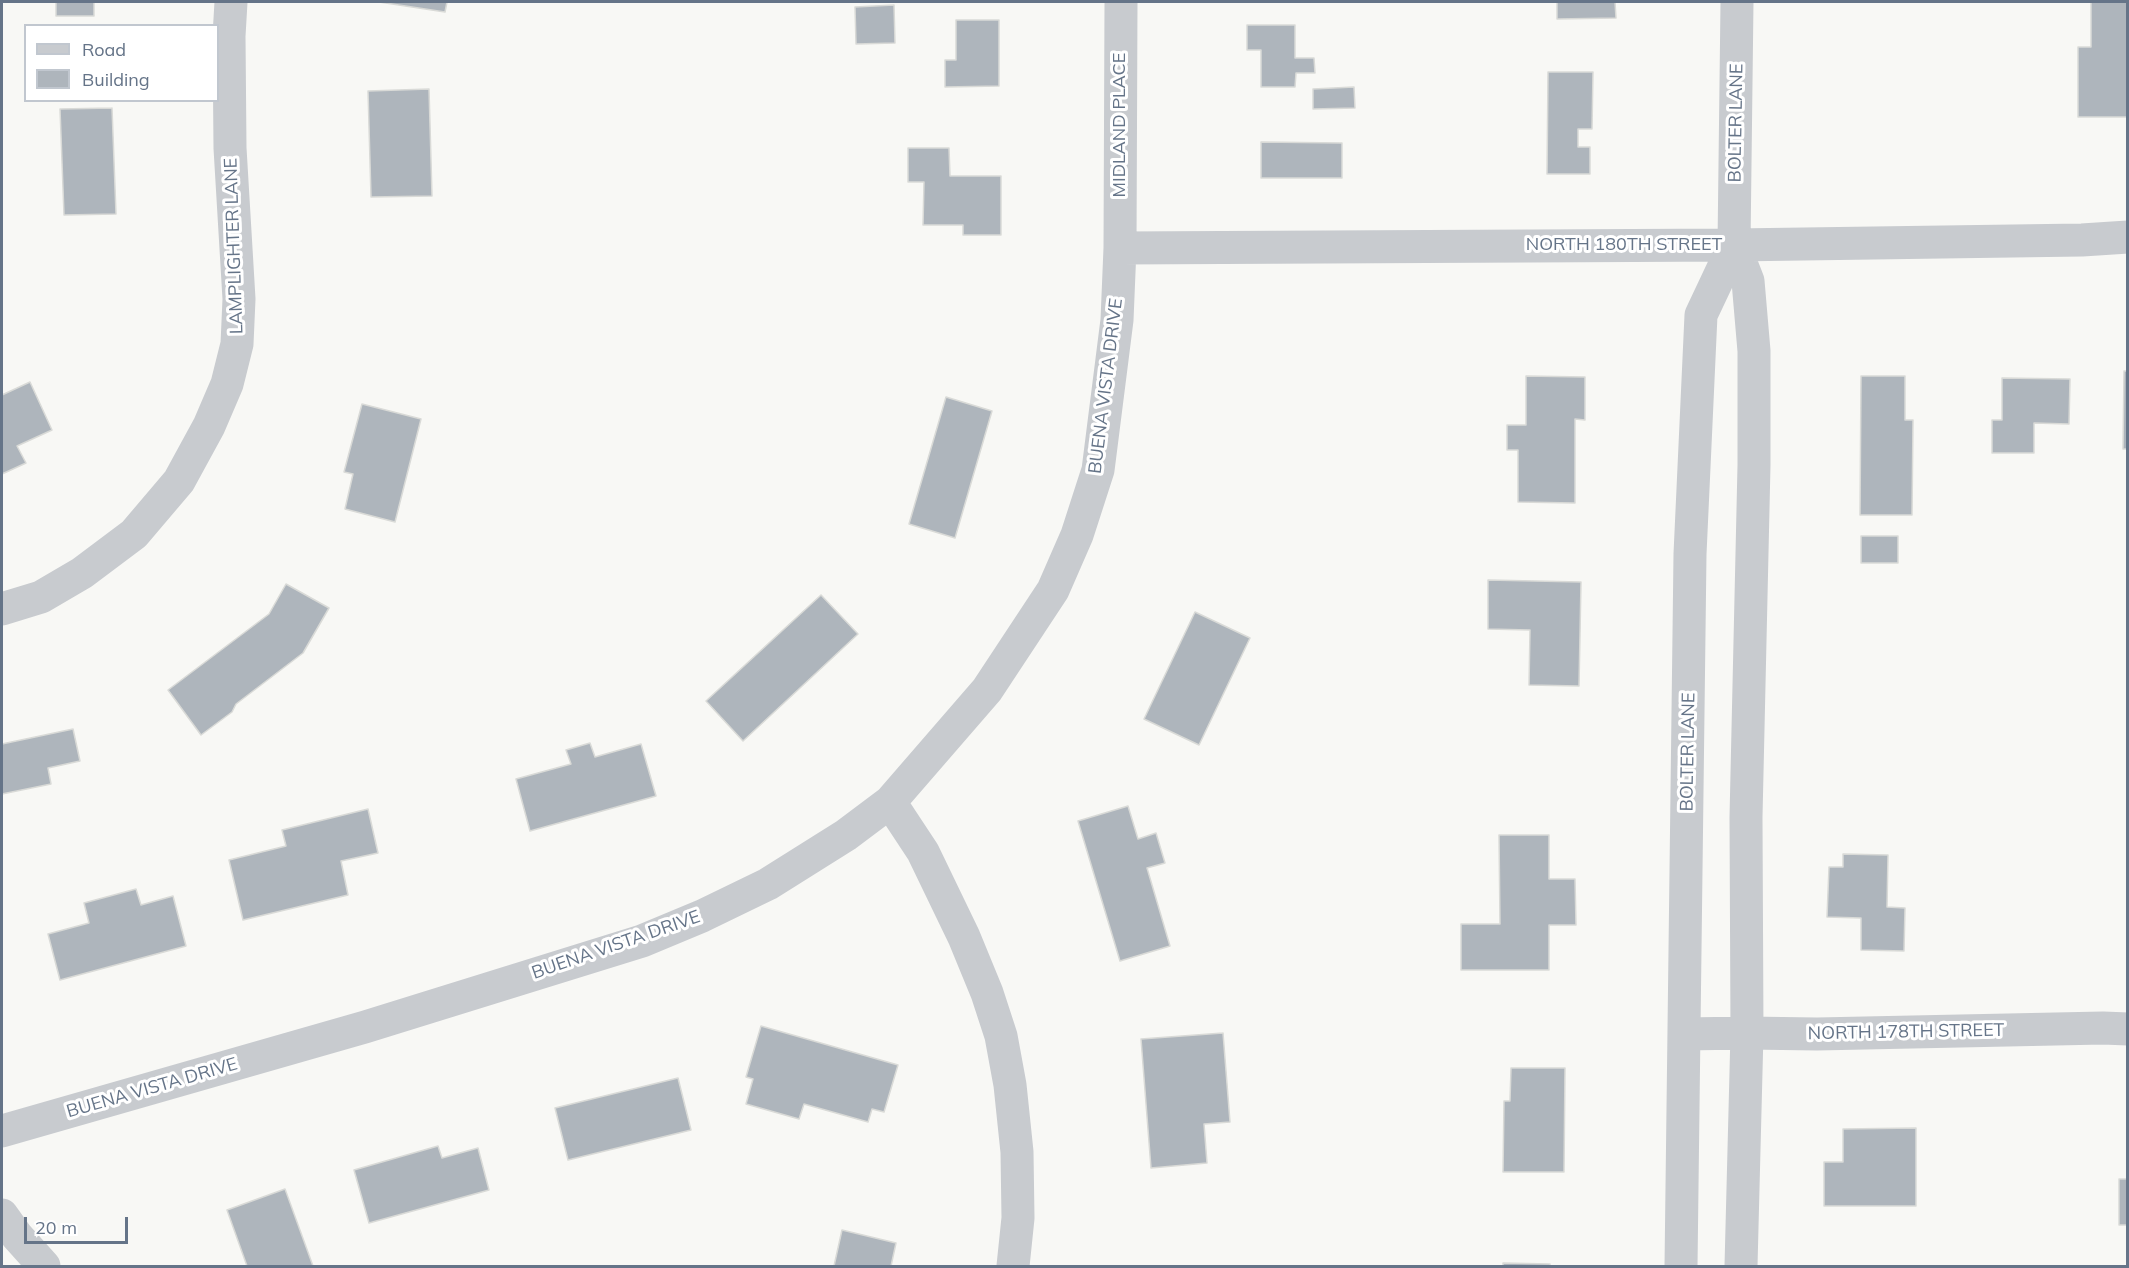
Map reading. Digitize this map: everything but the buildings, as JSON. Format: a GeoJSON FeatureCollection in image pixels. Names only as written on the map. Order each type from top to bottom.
{"type":"FeatureCollection","features":[{"type":"Feature","properties":{"kind":"street","name":"LAMPLIGHTER LANE"},"geometry":{"type":"LineString","coordinates":[[2,609],[41,597],[82,573],[134,534],[179,481],[209,426],[226,384],[237,344],[239,299],[231,148],[229,36],[231,2]]}},
{"type":"Feature","properties":{"kind":"street","name":"MIDLAND PLACE"},"geometry":{"type":"LineString","coordinates":[[1120,248],[1121,2]]}},
{"type":"Feature","properties":{"kind":"street","name":"BOLTER LANE"},"geometry":{"type":"LineString","coordinates":[[1737,2],[1734,245],[1748,281],[1754,351],[1754,465],[1746,817],[1747,1032],[1741,1266]]}},
{"type":"Feature","properties":{"kind":"street","name":"NORTH 180TH STREET"},"geometry":{"type":"LineString","coordinates":[[1120,248],[1734,245],[2082,240],[2127,237]]}},
{"type":"Feature","properties":{"kind":"street","name":"BOLTER LANE"},"geometry":{"type":"LineString","coordinates":[[1681,1266],[1690,554],[1701,315],[1734,245]]}},
{"type":"Feature","properties":{"kind":"street","name":"BUENA VISTA DRIVE"},"geometry":{"type":"LineString","coordinates":[[2,1131],[365,1027],[642,940],[702,916],[768,884],[846,835],[890,802],[987,690],[1053,590],[1077,535],[1098,470],[1117,320],[1120,248]]}},
{"type":"Feature","properties":{"kind":"street"},"geometry":{"type":"LineString","coordinates":[[890,802],[924,852],[964,937],[987,993],[1001,1036],[1010,1085],[1017,1152],[1018,1218],[1013,1266]]}},
{"type":"Feature","properties":{"kind":"street","name":"NORTH 178TH STREET"},"geometry":{"type":"LineString","coordinates":[[1684,1034],[2127,1029]]}},
{"type":"Feature","properties":{"kind":"street"},"geometry":{"type":"LineString","coordinates":[[2,1215],[44,1266]]}}]}
